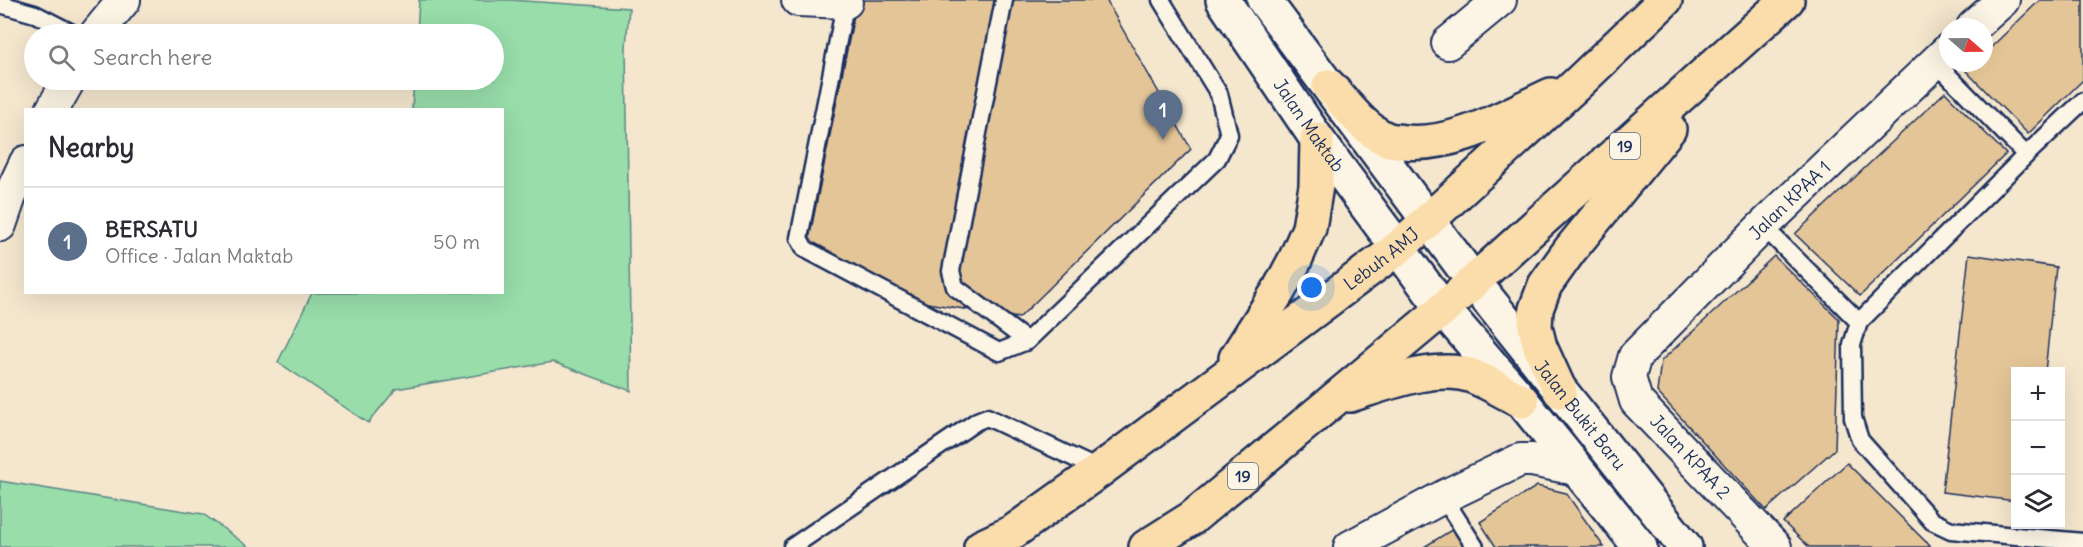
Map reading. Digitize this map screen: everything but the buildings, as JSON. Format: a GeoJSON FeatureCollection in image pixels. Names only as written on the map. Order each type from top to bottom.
{"type":"FeatureCollection","features":[{"type":"Feature","properties":{"kind":"highway","name":"Lebuh AMJ"},"geometry":{"type":"LineString","coordinates":[[981,547],[1013,532],[1100,470],[1398,248],[1665,0]]}},
{"type":"Feature","properties":{"kind":"highway"},"geometry":{"type":"LineString","coordinates":[[1560,391],[1540,347],[1535,327],[1536,309],[1545,285],[1570,250],[1674,123],[1782,5]]}},
{"type":"Feature","properties":{"kind":"highway","name":"19"},"geometry":{"type":"LineString","coordinates":[[1146,547],[1192,518],[1443,309],[1782,5]]}},
{"type":"Feature","properties":{"kind":"highway"},"geometry":{"type":"LineString","coordinates":[[1329,86],[1365,126],[1387,140],[1416,143],[1446,140],[1578,83]]}},
{"type":"Feature","properties":{"kind":"highway"},"geometry":{"type":"LineString","coordinates":[[1226,375],[1279,290],[1309,228],[1316,186],[1317,139]]}},
{"type":"Feature","properties":{"kind":"highway"},"geometry":{"type":"LineString","coordinates":[[1337,399],[1415,375],[1442,372],[1471,375],[1522,401]]}},
{"type":"Feature","properties":{"kind":"main road","name":"Jalan Maktab"},"geometry":{"type":"LineString","coordinates":[[1223,0],[1317,139],[1443,309]]}},
{"type":"Feature","properties":{"kind":"main road","name":"Jalan Maktab"},"geometry":{"type":"LineString","coordinates":[[1264,0],[1429,220]]}},
{"type":"Feature","properties":{"kind":"main road","name":"Jalan Bukit Baru"},"geometry":{"type":"LineString","coordinates":[[1429,220],[1474,282],[1685,547]]}},
{"type":"Feature","properties":{"kind":"main road","name":"Jalan Bukit Baru"},"geometry":{"type":"LineString","coordinates":[[1443,309],[1522,401],[1640,547]]}},
{"type":"Feature","properties":{"kind":"street"},"geometry":{"type":"LineString","coordinates":[[104,24],[124,0]]}},
{"type":"Feature","properties":{"kind":"street"},"geometry":{"type":"LineString","coordinates":[[798,0],[846,1]]}},
{"type":"Feature","properties":{"kind":"street"},"geometry":{"type":"LineString","coordinates":[[1448,43],[1500,0]]}},
{"type":"Feature","properties":{"kind":"street"},"geometry":{"type":"LineString","coordinates":[[1983,18],[2003,0]]}},
{"type":"Feature","properties":{"kind":"street","name":"Jalan KPAA 1"},"geometry":{"type":"LineString","coordinates":[[1635,356],[1763,226],[1939,59]]}},
{"type":"Feature","properties":{"kind":"street"},"geometry":{"type":"LineString","coordinates":[[53,108],[63,90]]}},
{"type":"Feature","properties":{"kind":"street"},"geometry":{"type":"LineString","coordinates":[[0,225],[24,166]]}},
{"type":"Feature","properties":{"kind":"street","name":"Jalan KPAA 2"},"geometry":{"type":"LineString","coordinates":[[1635,356],[1629,377],[1636,401],[1775,547]]}},
{"type":"Feature","properties":{"kind":"street"},"geometry":{"type":"LineString","coordinates":[[1350,547],[1443,497],[1521,460],[1577,469]]}},
{"type":"Feature","properties":{"kind":"lane"},"geometry":{"type":"LineString","coordinates":[[1004,0],[951,271],[955,287],[1027,341]]}},
{"type":"Feature","properties":{"kind":"lane"},"geometry":{"type":"LineString","coordinates":[[846,1],[800,238],[805,249],[999,352],[1027,341],[1217,159],[1229,135],[1219,94],[1161,0]]}},
{"type":"Feature","properties":{"kind":"lane"},"geometry":{"type":"LineString","coordinates":[[0,3],[34,14],[54,24]]}},
{"type":"Feature","properties":{"kind":"lane"},"geometry":{"type":"LineString","coordinates":[[1956,72],[2026,155]]}},
{"type":"Feature","properties":{"kind":"lane"},"geometry":{"type":"LineString","coordinates":[[2083,101],[1859,321],[1852,345],[1853,418],[1860,440],[1932,521],[1952,530],[2083,542]]}},
{"type":"Feature","properties":{"kind":"lane"},"geometry":{"type":"LineString","coordinates":[[1763,226],[1859,321]]}},
{"type":"Feature","properties":{"kind":"lane"},"geometry":{"type":"LineString","coordinates":[[792,547],[977,421],[987,417],[1100,470]]}},
{"type":"Feature","properties":{"kind":"lane"},"geometry":{"type":"LineString","coordinates":[[1443,497],[1474,547]]}},
{"type":"Feature","properties":{"kind":"green space"},"geometry":{"type":"Polygon","coordinates":[[[419,0],[510,0],[629,8],[626,47],[631,391],[553,362],[396,389],[368,423],[278,362],[312,294],[504,294],[504,108],[412,108],[413,90],[504,90],[504,24],[418,24],[419,0]]]}},
{"type":"Feature","properties":{"kind":"green space"},"geometry":{"type":"Polygon","coordinates":[[[0,481],[203,514],[249,547],[0,547],[0,481]]]}},
{"type":"Feature","properties":{"kind":"place","name":"BERSATU"},"geometry":{"type":"Point","coordinates":[1163,140]}}]}
